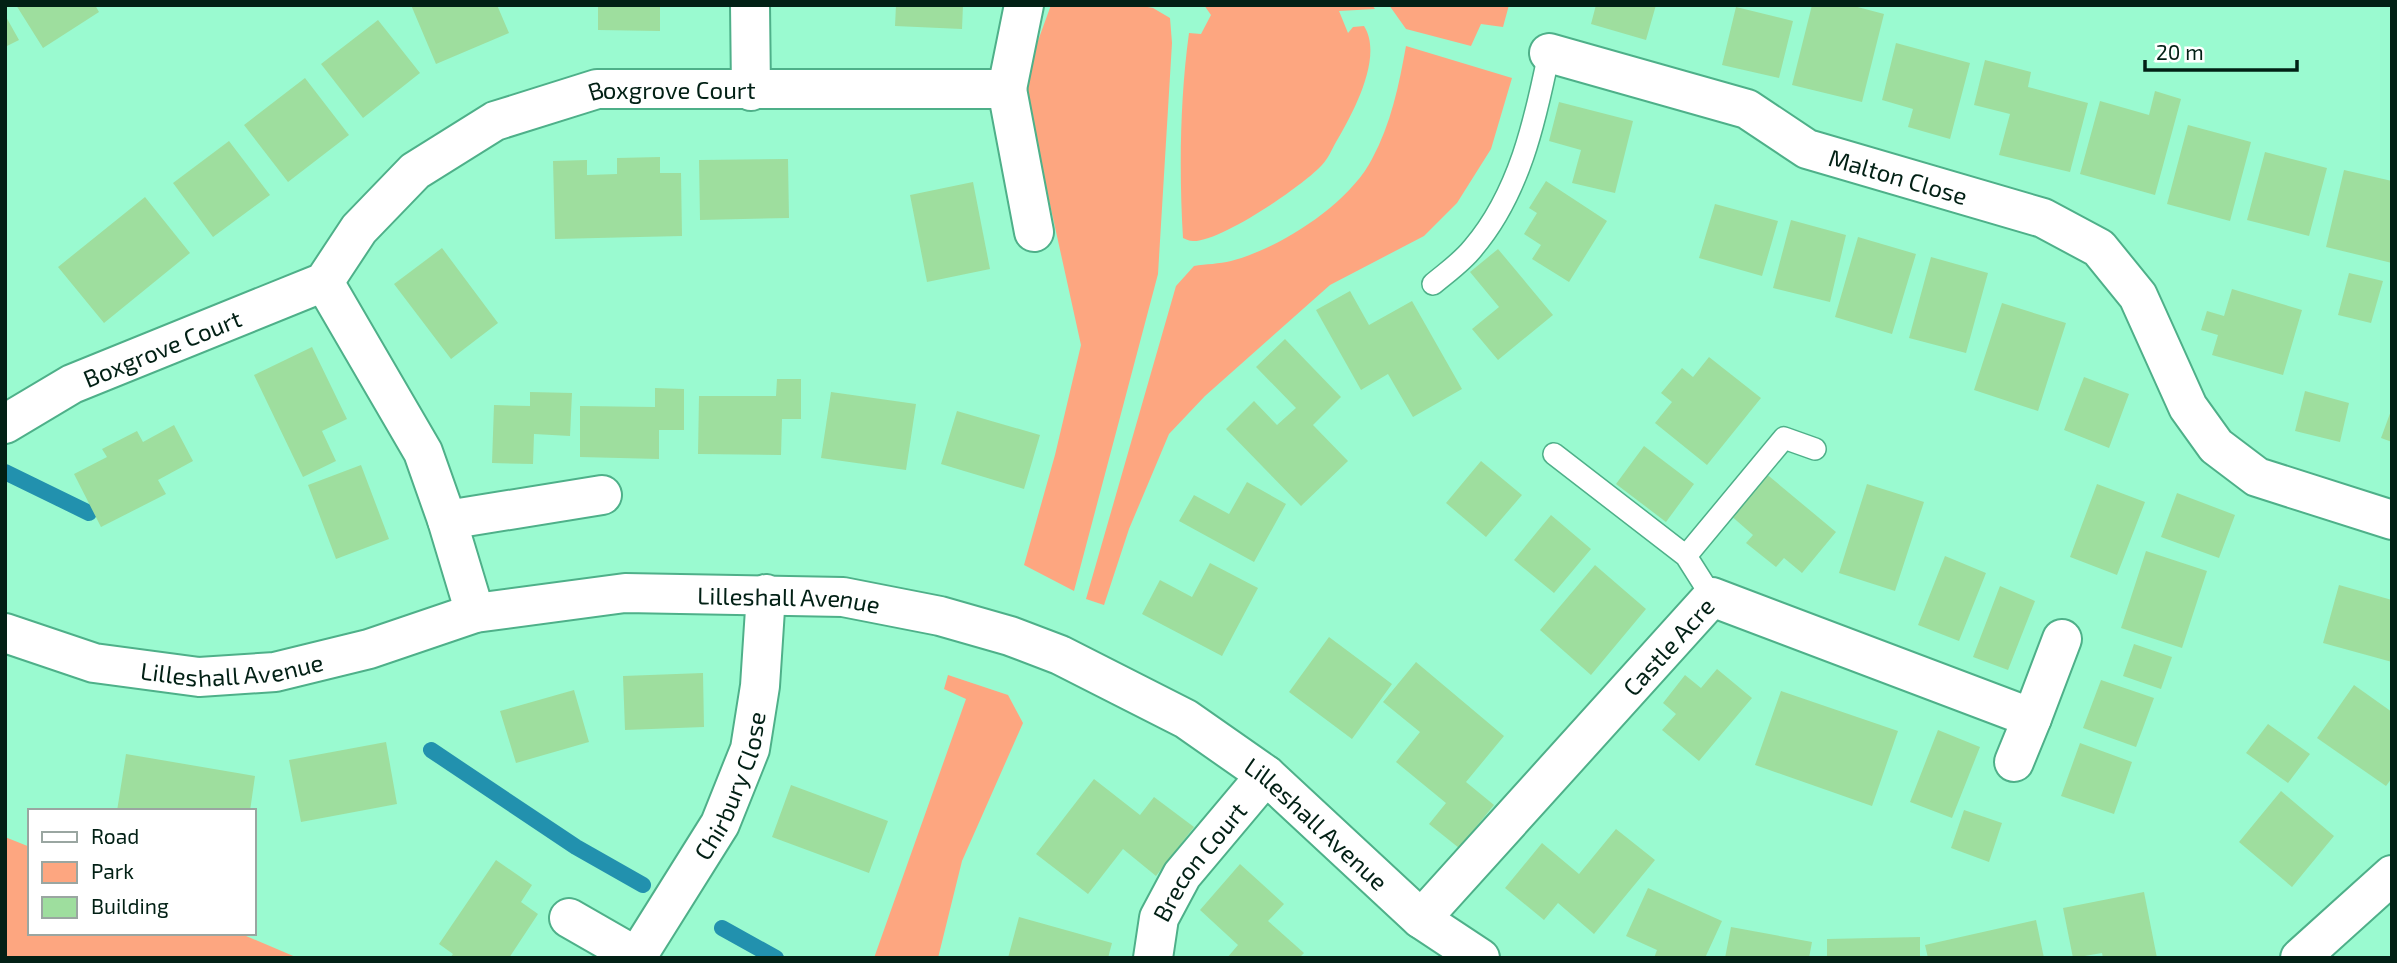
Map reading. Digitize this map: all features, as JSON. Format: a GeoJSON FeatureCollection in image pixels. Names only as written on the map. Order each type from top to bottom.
{"type":"FeatureCollection","features":[{"type":"Feature","properties":{"kind":"street"},"geometry":{"type":"LineString","coordinates":[[750,5],[751,91]]}},
{"type":"Feature","properties":{"kind":"street"},"geometry":{"type":"LineString","coordinates":[[1024,5],[1007,89],[1034,232]]}},
{"type":"Feature","properties":{"kind":"street","name":"Malton Close"},"geometry":{"type":"LineString","coordinates":[[1549,53],[1747,109],[1807,149],[2043,218],[2099,248],[2138,296],[2188,407],[2216,446],[2257,477],[2392,520]]}},
{"type":"Feature","properties":{"kind":"street","name":"Boxgrove Court"},"geometry":{"type":"LineString","coordinates":[[5,425],[72,384],[324,282],[359,229],[415,171],[495,121],[597,89],[1007,89]]}},
{"type":"Feature","properties":{"kind":"street"},"geometry":{"type":"LineString","coordinates":[[324,282],[423,452],[475,613]]}},
{"type":"Feature","properties":{"kind":"street"},"geometry":{"type":"LineString","coordinates":[[447,520],[602,495]]}},
{"type":"Feature","properties":{"kind":"street","name":"Lilleshall Avenue"},"geometry":{"type":"LineString","coordinates":[[5,634],[94,663],[198,677],[275,672],[369,649],[475,613],[625,593],[843,597],[940,616],[1060,654],[1186,719],[1266,775],[1421,919],[1479,958]]}},
{"type":"Feature","properties":{"kind":"street","name":"Chirbury Close"},"geometry":{"type":"LineString","coordinates":[[569,918],[637,958],[720,824],[750,749],[760,685],[766,594]]}},
{"type":"Feature","properties":{"kind":"street","name":"Castle Acre"},"geometry":{"type":"LineString","coordinates":[[1421,919],[1712,597],[2032,718]]}},
{"type":"Feature","properties":{"kind":"street"},"geometry":{"type":"LineString","coordinates":[[2014,762],[2062,639]]}},
{"type":"Feature","properties":{"kind":"street","name":"Brecon Court"},"geometry":{"type":"LineString","coordinates":[[1153,958],[1159,918],[1182,875],[1266,775]]}},
{"type":"Feature","properties":{"kind":"street"},"geometry":{"type":"LineString","coordinates":[[2300,958],[2392,875]]}},
{"type":"Feature","properties":{"kind":"lane","name":"Malton Close"},"geometry":{"type":"LineString","coordinates":[[1433,284],[1473,249],[1506,199],[1531,135],[1549,53]]}},
{"type":"Feature","properties":{"kind":"lane"},"geometry":{"type":"LineString","coordinates":[[1686,556],[1784,438],[1815,449]]}},
{"type":"Feature","properties":{"kind":"lane"},"geometry":{"type":"LineString","coordinates":[[1554,454],[1686,556],[1712,597]]}},
{"type":"Feature","properties":{"kind":"green space"},"geometry":{"type":"Polygon","coordinates":[[[1051,5],[1137,5],[1153,8],[1170,18],[1172,43],[1158,274],[1074,591],[1024,565],[1055,455],[1081,345],[1023,82],[1051,5]]]}},
{"type":"Feature","properties":{"kind":"green space"},"geometry":{"type":"Polygon","coordinates":[[[1204,5],[1372,5],[1375,9],[1339,11],[1348,33],[1353,27],[1364,26],[1370,53],[1364,85],[1357,102],[1324,163],[1298,186],[1241,223],[1206,239],[1193,241],[1183,238],[1182,109],[1189,33],[1201,34],[1211,15],[1204,5]]]}},
{"type":"Feature","properties":{"kind":"green space"},"geometry":{"type":"Polygon","coordinates":[[[1389,5],[1509,5],[1503,27],[1481,24],[1471,46],[1406,29],[1389,5]]]}},
{"type":"Feature","properties":{"kind":"green space"},"geometry":{"type":"Polygon","coordinates":[[[1406,46],[1512,78],[1491,149],[1457,203],[1424,236],[1330,285],[1205,396],[1169,434],[1129,529],[1104,605],[1086,599],[1176,286],[1194,266],[1226,262],[1250,255],[1291,235],[1330,208],[1347,192],[1372,159],[1384,132],[1397,90],[1406,46]]]}},
{"type":"Feature","properties":{"kind":"green space"},"geometry":{"type":"Polygon","coordinates":[[[948,675],[1008,695],[1023,723],[962,861],[938,958],[874,958],[966,699],[944,689],[948,675]]]}},
{"type":"Feature","properties":{"kind":"green space"},"geometry":{"type":"Polygon","coordinates":[[[5,837],[28,846],[28,935],[244,935],[298,958],[5,958],[5,837]]]}},
{"type":"Feature","properties":{"kind":"building"},"geometry":{"type":"Polygon","coordinates":[[[16,5],[95,5],[99,12],[43,48],[16,5]]]}},
{"type":"Feature","properties":{"kind":"building"},"geometry":{"type":"Polygon","coordinates":[[[411,5],[497,5],[509,33],[436,64],[411,5]]]}},
{"type":"Feature","properties":{"kind":"building"},"geometry":{"type":"Polygon","coordinates":[[[598,5],[660,5],[660,31],[598,30],[598,5]]]}},
{"type":"Feature","properties":{"kind":"building"},"geometry":{"type":"Polygon","coordinates":[[[896,5],[963,5],[962,29],[895,26],[896,5]]]}},
{"type":"Feature","properties":{"kind":"building"},"geometry":{"type":"Polygon","coordinates":[[[1596,5],[1656,5],[1646,40],[1591,24],[1596,5]]]}},
{"type":"Feature","properties":{"kind":"building"},"geometry":{"type":"Polygon","coordinates":[[[1812,5],[1850,5],[1884,14],[1862,102],[1792,85],[1812,5]]]}},
{"type":"Feature","properties":{"kind":"building"},"geometry":{"type":"Polygon","coordinates":[[[1736,7],[1793,21],[1779,78],[1722,65],[1736,7]]]}},
{"type":"Feature","properties":{"kind":"building"},"geometry":{"type":"Polygon","coordinates":[[[5,15],[19,40],[5,47],[5,15]]]}},
{"type":"Feature","properties":{"kind":"building"},"geometry":{"type":"Polygon","coordinates":[[[378,20],[420,73],[363,118],[321,64],[378,20]]]}},
{"type":"Feature","properties":{"kind":"building"},"geometry":{"type":"Polygon","coordinates":[[[1896,43],[1970,63],[1950,139],[1908,127],[1913,109],[1882,100],[1896,43]]]}},
{"type":"Feature","properties":{"kind":"building"},"geometry":{"type":"Polygon","coordinates":[[[1985,60],[2031,72],[2028,87],[2088,103],[2070,172],[1999,155],[2010,114],[1974,105],[1985,60]]]}},
{"type":"Feature","properties":{"kind":"building"},"geometry":{"type":"Polygon","coordinates":[[[305,78],[349,135],[288,182],[244,125],[305,78]]]}},
{"type":"Feature","properties":{"kind":"building"},"geometry":{"type":"Polygon","coordinates":[[[2155,91],[2181,99],[2155,195],[2080,174],[2100,101],[2149,115],[2155,91]]]}},
{"type":"Feature","properties":{"kind":"building"},"geometry":{"type":"Polygon","coordinates":[[[1559,102],[1633,121],[1615,193],[1572,183],[1581,150],[1549,141],[1559,102]]]}},
{"type":"Feature","properties":{"kind":"building"},"geometry":{"type":"Polygon","coordinates":[[[2188,125],[2251,142],[2230,221],[2167,204],[2188,125]]]}},
{"type":"Feature","properties":{"kind":"building"},"geometry":{"type":"Polygon","coordinates":[[[229,141],[270,195],[213,237],[173,183],[229,141]]]}},
{"type":"Feature","properties":{"kind":"building"},"geometry":{"type":"Polygon","coordinates":[[[2265,152],[2327,168],[2309,236],[2247,220],[2265,152]]]}},
{"type":"Feature","properties":{"kind":"building"},"geometry":{"type":"Polygon","coordinates":[[[660,157],[660,173],[681,173],[682,236],[555,239],[553,161],[587,160],[587,175],[617,174],[617,158],[660,157]]]}},
{"type":"Feature","properties":{"kind":"building"},"geometry":{"type":"Polygon","coordinates":[[[788,159],[789,218],[700,220],[699,160],[788,159]]]}},
{"type":"Feature","properties":{"kind":"building"},"geometry":{"type":"Polygon","coordinates":[[[2344,170],[2392,181],[2392,263],[2326,247],[2344,170]]]}},
{"type":"Feature","properties":{"kind":"building"},"geometry":{"type":"Polygon","coordinates":[[[1546,181],[1607,221],[1569,282],[1532,259],[1541,245],[1524,234],[1537,213],[1529,208],[1546,181]]]}},
{"type":"Feature","properties":{"kind":"building"},"geometry":{"type":"Polygon","coordinates":[[[973,182],[990,269],[927,282],[910,195],[973,182]]]}},
{"type":"Feature","properties":{"kind":"building"},"geometry":{"type":"Polygon","coordinates":[[[145,197],[190,253],[104,323],[58,267],[145,197]]]}},
{"type":"Feature","properties":{"kind":"building"},"geometry":{"type":"Polygon","coordinates":[[[1715,204],[1778,221],[1762,276],[1699,258],[1715,204]]]}},
{"type":"Feature","properties":{"kind":"building"},"geometry":{"type":"Polygon","coordinates":[[[1791,220],[1846,235],[1830,302],[1773,288],[1791,220]]]}},
{"type":"Feature","properties":{"kind":"building"},"geometry":{"type":"Polygon","coordinates":[[[1858,237],[1916,254],[1892,334],[1835,317],[1858,237]]]}},
{"type":"Feature","properties":{"kind":"building"},"geometry":{"type":"Polygon","coordinates":[[[442,248],[498,323],[451,359],[394,284],[442,248]]]}},
{"type":"Feature","properties":{"kind":"building"},"geometry":{"type":"Polygon","coordinates":[[[1498,249],[1553,315],[1498,360],[1472,329],[1499,307],[1470,272],[1498,249]]]}},
{"type":"Feature","properties":{"kind":"building"},"geometry":{"type":"Polygon","coordinates":[[[1931,257],[1988,273],[1966,353],[1909,338],[1931,257]]]}},
{"type":"Feature","properties":{"kind":"building"},"geometry":{"type":"Polygon","coordinates":[[[2349,273],[2383,281],[2371,323],[2338,315],[2349,273]]]}},
{"type":"Feature","properties":{"kind":"building"},"geometry":{"type":"Polygon","coordinates":[[[2232,289],[2302,310],[2283,375],[2212,355],[2218,335],[2201,330],[2207,311],[2224,316],[2232,289]]]}},
{"type":"Feature","properties":{"kind":"building"},"geometry":{"type":"Polygon","coordinates":[[[1350,291],[1369,325],[1412,301],[1462,389],[1413,417],[1388,374],[1361,390],[1316,310],[1350,291]]]}},
{"type":"Feature","properties":{"kind":"building"},"geometry":{"type":"Polygon","coordinates":[[[2002,303],[2066,323],[2038,411],[1974,390],[2002,303]]]}},
{"type":"Feature","properties":{"kind":"building"},"geometry":{"type":"Polygon","coordinates":[[[1285,339],[1341,397],[1313,425],[1348,461],[1301,506],[1226,429],[1254,401],[1277,425],[1296,408],[1256,367],[1285,339]]]}},
{"type":"Feature","properties":{"kind":"building"},"geometry":{"type":"Polygon","coordinates":[[[312,347],[347,419],[322,431],[336,461],[303,477],[254,375],[312,347]]]}},
{"type":"Feature","properties":{"kind":"building"},"geometry":{"type":"Polygon","coordinates":[[[1709,357],[1761,398],[1707,465],[1655,423],[1672,402],[1661,393],[1682,368],[1693,377],[1709,357]]]}},
{"type":"Feature","properties":{"kind":"building"},"geometry":{"type":"Polygon","coordinates":[[[2084,377],[2129,394],[2109,448],[2064,430],[2084,377]]]}},
{"type":"Feature","properties":{"kind":"building"},"geometry":{"type":"Polygon","coordinates":[[[777,379],[801,379],[801,419],[782,419],[781,455],[698,454],[699,396],[776,396],[777,379]]]}},
{"type":"Feature","properties":{"kind":"building"},"geometry":{"type":"Polygon","coordinates":[[[655,388],[684,389],[684,430],[659,430],[659,459],[580,457],[580,406],[655,407],[655,388]]]}},
{"type":"Feature","properties":{"kind":"building"},"geometry":{"type":"Polygon","coordinates":[[[2305,391],[2349,403],[2340,442],[2295,431],[2305,391]]]}},
{"type":"Feature","properties":{"kind":"building"},"geometry":{"type":"Polygon","coordinates":[[[530,392],[572,393],[570,436],[534,434],[533,464],[492,463],[494,405],[530,406],[530,392]]]}},
{"type":"Feature","properties":{"kind":"building"},"geometry":{"type":"Polygon","coordinates":[[[831,392],[916,404],[906,470],[821,458],[831,392]]]}},
{"type":"Feature","properties":{"kind":"building"},"geometry":{"type":"Polygon","coordinates":[[[2392,408],[2392,442],[2381,438],[2392,408]]]}},
{"type":"Feature","properties":{"kind":"building"},"geometry":{"type":"Polygon","coordinates":[[[957,411],[1040,435],[1024,489],[941,464],[957,411]]]}},
{"type":"Feature","properties":{"kind":"building"},"geometry":{"type":"Polygon","coordinates":[[[174,425],[193,461],[158,480],[166,494],[101,527],[74,474],[107,457],[102,449],[137,431],[143,442],[174,425]]]}},
{"type":"Feature","properties":{"kind":"building"},"geometry":{"type":"Polygon","coordinates":[[[1644,446],[1694,484],[1666,522],[1616,484],[1644,446]]]}},
{"type":"Feature","properties":{"kind":"building"},"geometry":{"type":"Polygon","coordinates":[[[1481,461],[1522,495],[1486,537],[1446,503],[1481,461]]]}},
{"type":"Feature","properties":{"kind":"building"},"geometry":{"type":"Polygon","coordinates":[[[361,465],[389,539],[336,559],[308,485],[361,465]]]}},
{"type":"Feature","properties":{"kind":"building"},"geometry":{"type":"Polygon","coordinates":[[[1764,472],[1836,532],[1802,573],[1784,558],[1776,567],[1746,543],[1753,535],[1729,514],[1764,472]]]}},
{"type":"Feature","properties":{"kind":"building"},"geometry":{"type":"Polygon","coordinates":[[[1247,482],[1286,504],[1254,562],[1179,521],[1194,495],[1229,514],[1247,482]]]}},
{"type":"Feature","properties":{"kind":"building"},"geometry":{"type":"Polygon","coordinates":[[[1867,484],[1924,502],[1895,591],[1839,573],[1867,484]]]}},
{"type":"Feature","properties":{"kind":"building"},"geometry":{"type":"Polygon","coordinates":[[[2097,484],[2145,502],[2117,575],[2070,557],[2097,484]]]}},
{"type":"Feature","properties":{"kind":"building"},"geometry":{"type":"Polygon","coordinates":[[[2177,493],[2235,515],[2219,558],[2161,537],[2177,493]]]}},
{"type":"Feature","properties":{"kind":"building"},"geometry":{"type":"Polygon","coordinates":[[[1551,515],[1591,549],[1554,593],[1514,560],[1551,515]]]}},
{"type":"Feature","properties":{"kind":"building"},"geometry":{"type":"Polygon","coordinates":[[[2146,551],[2207,571],[2182,648],[2121,628],[2146,551]]]}},
{"type":"Feature","properties":{"kind":"building"},"geometry":{"type":"Polygon","coordinates":[[[1945,556],[1986,573],[1959,641],[1918,625],[1945,556]]]}},
{"type":"Feature","properties":{"kind":"building"},"geometry":{"type":"Polygon","coordinates":[[[1210,563],[1258,588],[1222,656],[1142,614],[1160,580],[1192,597],[1210,563]]]}},
{"type":"Feature","properties":{"kind":"building"},"geometry":{"type":"Polygon","coordinates":[[[1595,565],[1646,609],[1591,675],[1540,630],[1595,565]]]}},
{"type":"Feature","properties":{"kind":"building"},"geometry":{"type":"Polygon","coordinates":[[[2339,585],[2392,600],[2392,662],[2323,643],[2339,585]]]}},
{"type":"Feature","properties":{"kind":"building"},"geometry":{"type":"Polygon","coordinates":[[[2000,586],[2035,601],[2008,670],[1973,657],[2000,586]]]}},
{"type":"Feature","properties":{"kind":"building"},"geometry":{"type":"Polygon","coordinates":[[[1329,637],[1392,684],[1352,739],[1289,692],[1329,637]]]}},
{"type":"Feature","properties":{"kind":"building"},"geometry":{"type":"Polygon","coordinates":[[[2134,644],[2172,657],[2161,689],[2123,676],[2134,644]]]}},
{"type":"Feature","properties":{"kind":"building"},"geometry":{"type":"Polygon","coordinates":[[[1416,662],[1504,736],[1466,782],[1494,805],[1459,848],[1429,824],[1446,803],[1396,762],[1420,732],[1383,702],[1416,662]]]}},
{"type":"Feature","properties":{"kind":"building"},"geometry":{"type":"Polygon","coordinates":[[[1717,669],[1752,698],[1699,761],[1662,730],[1676,714],[1663,703],[1685,675],[1701,688],[1717,669]]]}},
{"type":"Feature","properties":{"kind":"building"},"geometry":{"type":"Polygon","coordinates":[[[703,673],[704,727],[625,730],[623,676],[703,673]]]}},
{"type":"Feature","properties":{"kind":"building"},"geometry":{"type":"Polygon","coordinates":[[[2101,680],[2154,698],[2136,747],[2083,728],[2101,680]]]}},
{"type":"Feature","properties":{"kind":"building"},"geometry":{"type":"Polygon","coordinates":[[[2354,685],[2392,712],[2392,778],[2386,786],[2317,738],[2354,685]]]}},
{"type":"Feature","properties":{"kind":"building"},"geometry":{"type":"Polygon","coordinates":[[[574,690],[589,742],[516,763],[500,711],[574,690]]]}},
{"type":"Feature","properties":{"kind":"building"},"geometry":{"type":"Polygon","coordinates":[[[1781,691],[1898,731],[1872,806],[1755,765],[1781,691]]]}},
{"type":"Feature","properties":{"kind":"building"},"geometry":{"type":"Polygon","coordinates":[[[2268,724],[2310,754],[2288,783],[2246,753],[2268,724]]]}},
{"type":"Feature","properties":{"kind":"building"},"geometry":{"type":"Polygon","coordinates":[[[1938,730],[1980,747],[1952,818],[1910,802],[1938,730]]]}},
{"type":"Feature","properties":{"kind":"building"},"geometry":{"type":"Polygon","coordinates":[[[386,742],[397,804],[301,822],[289,760],[386,742]]]}},
{"type":"Feature","properties":{"kind":"building"},"geometry":{"type":"Polygon","coordinates":[[[2080,743],[2132,762],[2114,814],[2061,796],[2080,743]]]}},
{"type":"Feature","properties":{"kind":"building"},"geometry":{"type":"Polygon","coordinates":[[[126,754],[255,776],[250,809],[117,809],[126,754]]]}},
{"type":"Feature","properties":{"kind":"building"},"geometry":{"type":"Polygon","coordinates":[[[1094,779],[1140,815],[1154,797],[1194,827],[1156,876],[1123,849],[1088,894],[1036,854],[1094,779]]]}},
{"type":"Feature","properties":{"kind":"building"},"geometry":{"type":"Polygon","coordinates":[[[791,785],[888,821],[869,873],[772,837],[791,785]]]}},
{"type":"Feature","properties":{"kind":"building"},"geometry":{"type":"Polygon","coordinates":[[[2281,791],[2334,836],[2292,887],[2239,842],[2281,791]]]}},
{"type":"Feature","properties":{"kind":"building"},"geometry":{"type":"Polygon","coordinates":[[[1964,810],[2002,823],[1989,862],[1951,848],[1964,810]]]}},
{"type":"Feature","properties":{"kind":"building"},"geometry":{"type":"Polygon","coordinates":[[[1616,829],[1655,860],[1594,934],[1558,903],[1544,920],[1505,888],[1542,843],[1579,874],[1616,829]]]}},
{"type":"Feature","properties":{"kind":"building"},"geometry":{"type":"Polygon","coordinates":[[[496,860],[532,885],[521,902],[538,914],[509,958],[450,958],[453,954],[439,944],[496,860]]]}},
{"type":"Feature","properties":{"kind":"building"},"geometry":{"type":"Polygon","coordinates":[[[1240,864],[1284,904],[1268,921],[1304,953],[1299,958],[1227,958],[1238,945],[1200,910],[1240,864]]]}},
{"type":"Feature","properties":{"kind":"building"},"geometry":{"type":"Polygon","coordinates":[[[1648,888],[1722,921],[1705,958],[1654,958],[1657,950],[1626,936],[1648,888]]]}},
{"type":"Feature","properties":{"kind":"building"},"geometry":{"type":"Polygon","coordinates":[[[2144,892],[2157,958],[2103,958],[2102,953],[2073,958],[2063,908],[2144,892]]]}},
{"type":"Feature","properties":{"kind":"building"},"geometry":{"type":"Polygon","coordinates":[[[1019,917],[1112,943],[1108,958],[1008,958],[1019,917]]]}},
{"type":"Feature","properties":{"kind":"building"},"geometry":{"type":"Polygon","coordinates":[[[2036,920],[2044,958],[1928,958],[1925,945],[2036,920]]]}},
{"type":"Feature","properties":{"kind":"building"},"geometry":{"type":"Polygon","coordinates":[[[1731,927],[1812,942],[1809,958],[1725,958],[1731,927]]]}},
{"type":"Feature","properties":{"kind":"building"},"geometry":{"type":"Polygon","coordinates":[[[1920,937],[1920,958],[1827,958],[1827,939],[1920,937]]]}},
{"type":"Feature","properties":{"kind":"waterway"},"geometry":{"type":"LineString","coordinates":[[5,472],[89,513]]}},
{"type":"Feature","properties":{"kind":"waterway"},"geometry":{"type":"LineString","coordinates":[[431,750],[576,847],[643,885]]}},
{"type":"Feature","properties":{"kind":"waterway"},"geometry":{"type":"LineString","coordinates":[[722,928],[776,958]]}}]}
